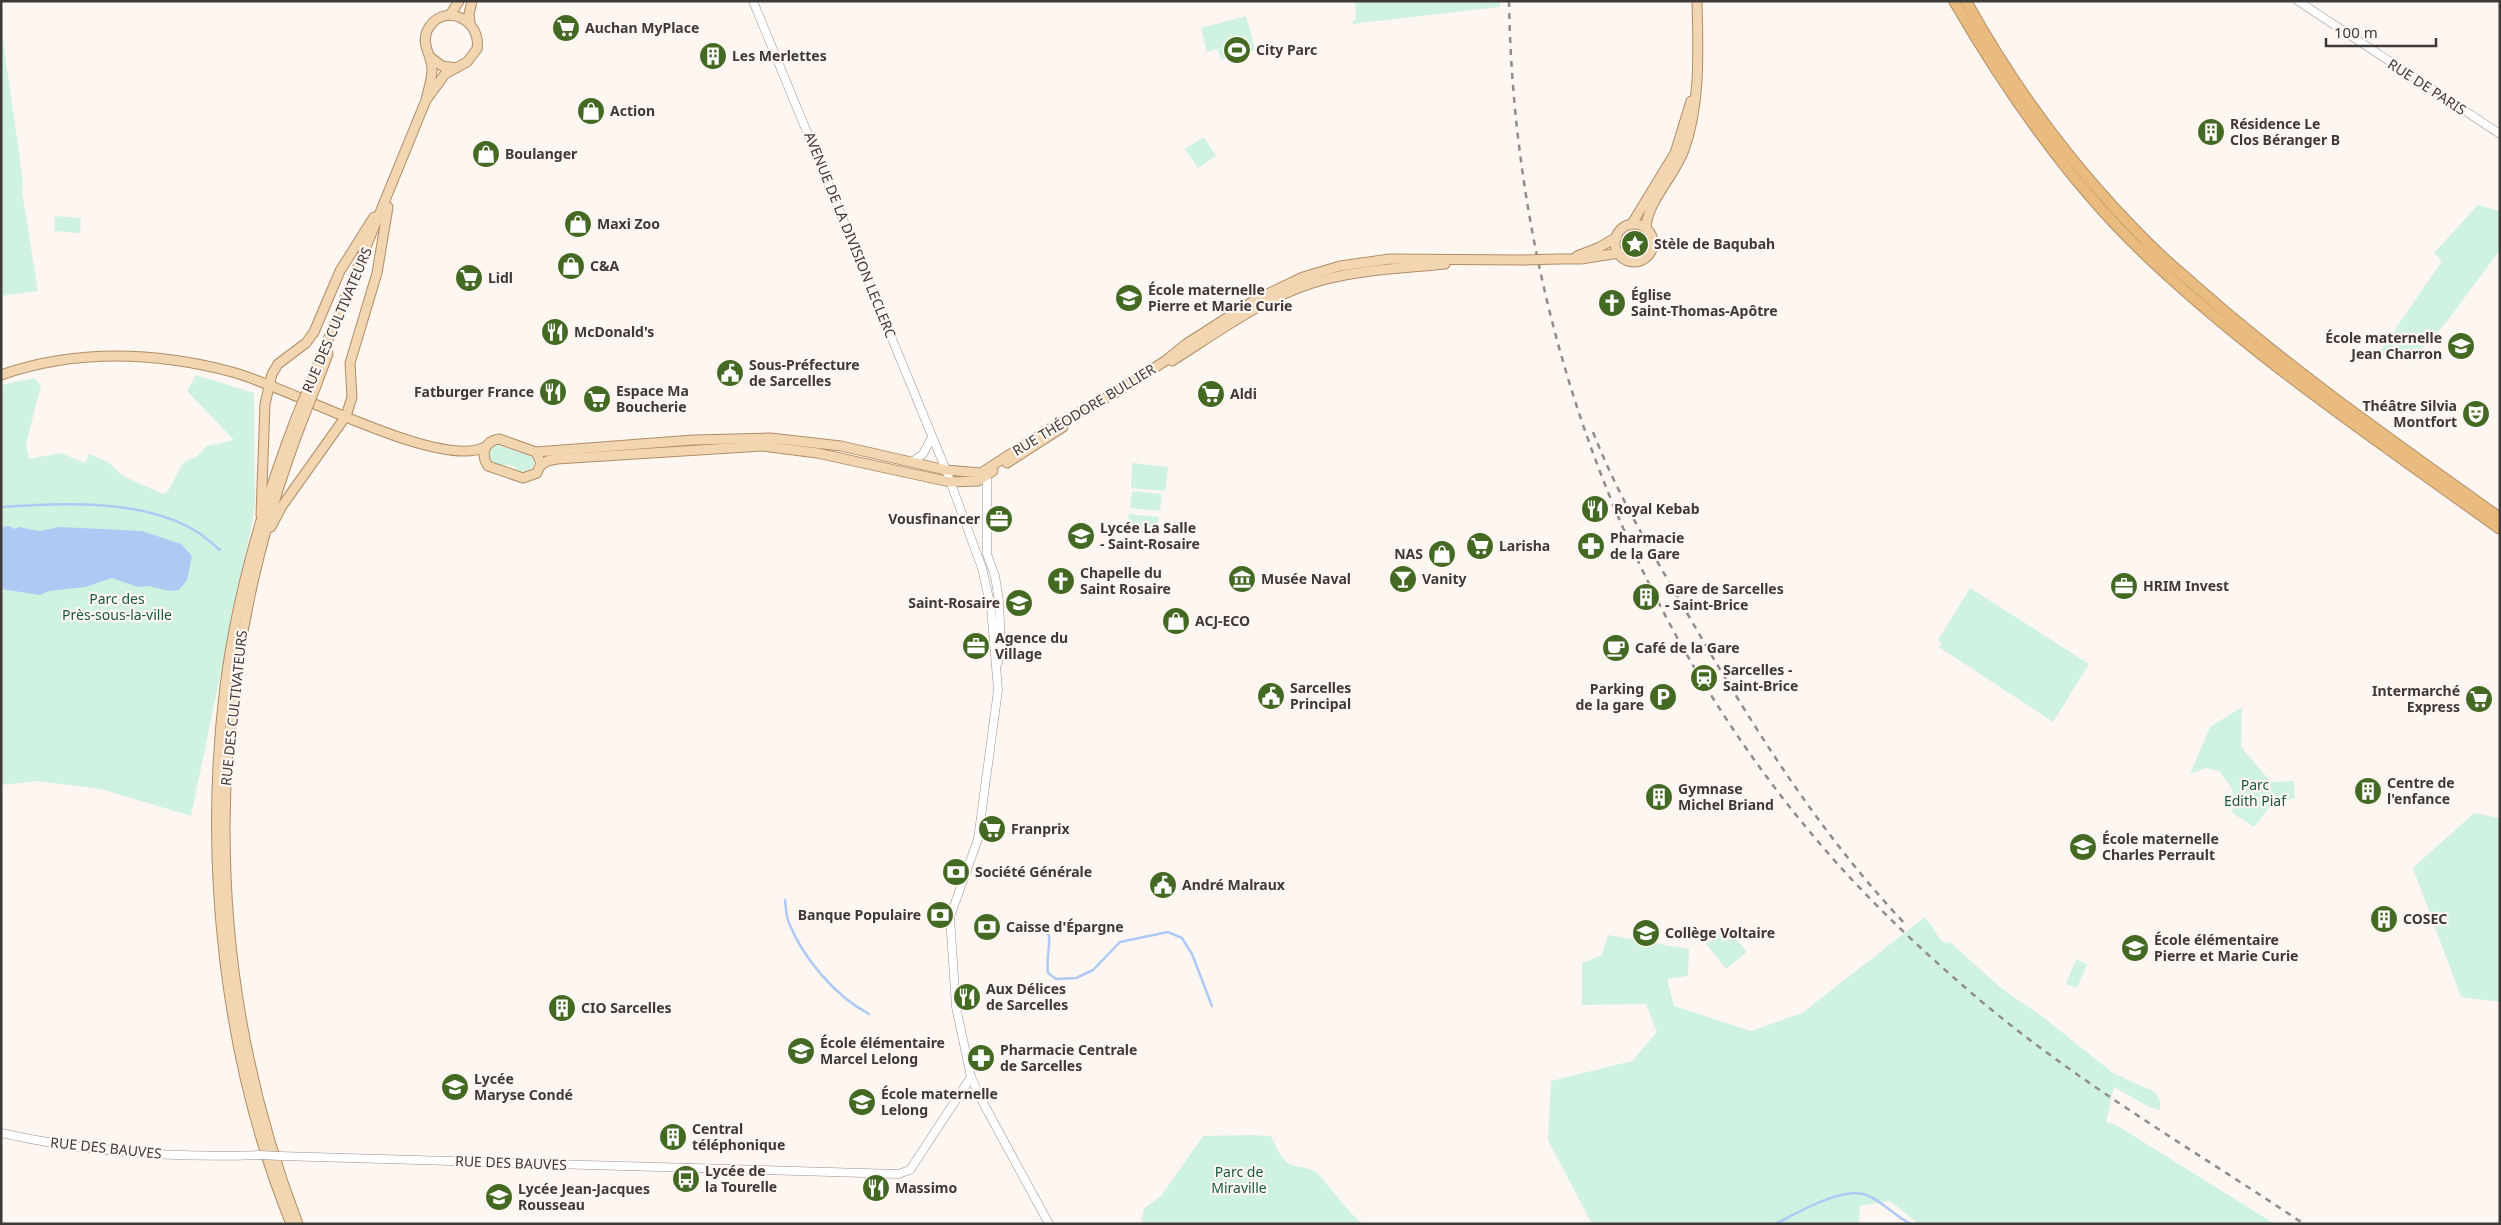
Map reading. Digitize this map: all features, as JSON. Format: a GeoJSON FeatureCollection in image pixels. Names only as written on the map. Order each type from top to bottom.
{"type":"FeatureCollection","features":[{"type":"Feature","properties":{"kind":"highway"},"geometry":{"type":"LineString","coordinates":[[1954,1],[2000,77],[2080,183],[2154,256],[2231,330],[2500,530]]}},
{"type":"Feature","properties":{"kind":"highway"},"geometry":{"type":"LineString","coordinates":[[1966,1],[2028,100],[2138,240]]}},
{"type":"Feature","properties":{"kind":"highway"},"geometry":{"type":"LineString","coordinates":[[2154,256],[2250,333],[2500,518]]}},
{"type":"Feature","properties":{"kind":"main road"},"geometry":{"type":"LineString","coordinates":[[450,16],[459,1]]}},
{"type":"Feature","properties":{"kind":"main road"},"geometry":{"type":"LineString","coordinates":[[426,100],[441,78],[471,58],[477,49],[476,33],[470,23],[468,14],[472,1]]}},
{"type":"Feature","properties":{"kind":"main road","name":"AVENUE DE LA DIVISION LECLERC"},"geometry":{"type":"LineString","coordinates":[[754,1],[946,470],[982,568],[991,608],[993,652],[997,667]]}},
{"type":"Feature","properties":{"kind":"main road","name":"RUE DE PARIS"},"geometry":{"type":"LineString","coordinates":[[2298,1],[2354,40],[2500,134]]}},
{"type":"Feature","properties":{"kind":"main road"},"geometry":{"type":"LineString","coordinates":[[1646,228],[1632,225],[1622,229],[1617,237],[1616,248],[1625,259],[1633,262],[1649,255],[1653,241],[1646,228],[1649,208],[1673,174],[1686,143],[1694,114],[1698,4]]}},
{"type":"Feature","properties":{"kind":"main road"},"geometry":{"type":"LineString","coordinates":[[261,522],[263,424],[269,384],[274,369],[301,347],[314,332],[340,271],[367,230],[394,180],[426,100],[432,73],[430,57],[426,47],[427,33],[435,22],[450,16],[462,17],[470,23]]}},
{"type":"Feature","properties":{"kind":"main road"},"geometry":{"type":"LineString","coordinates":[[430,57],[442,66],[456,68]]}},
{"type":"Feature","properties":{"kind":"main road"},"geometry":{"type":"LineString","coordinates":[[1632,225],[1674,153],[1686,121],[1696,76]]}},
{"type":"Feature","properties":{"kind":"main road"},"geometry":{"type":"LineString","coordinates":[[262,543],[282,506],[346,416],[352,397],[350,363],[377,273],[394,180]]}},
{"type":"Feature","properties":{"kind":"main road","name":"RUE DES CULTIVATEURS"},"geometry":{"type":"LineString","coordinates":[[291,1224],[257,1125],[240,1054],[224,950],[218,865],[219,764],[225,686],[242,595],[261,522],[394,180]]}},
{"type":"Feature","properties":{"kind":"main road","name":"RUE THÉODORE BULLIER"},"geometry":{"type":"LineString","coordinates":[[1569,258],[1598,248],[1617,237]]}},
{"type":"Feature","properties":{"kind":"main road","name":"RUE THÉODORE BULLIER"},"geometry":{"type":"LineString","coordinates":[[985,473],[1049,429],[1108,398],[1165,361],[1186,344],[1255,300],[1303,276],[1340,266],[1390,259],[1581,259],[1619,253]]}},
{"type":"Feature","properties":{"kind":"main road"},"geometry":{"type":"LineString","coordinates":[[1,375],[56,361],[98,355],[133,356],[216,368],[269,384],[407,439],[461,452],[485,461],[493,469],[524,478],[534,475],[540,466],[547,461],[762,446],[817,453],[950,482],[978,481],[985,473]]}},
{"type":"Feature","properties":{"kind":"main road","name":"RUE DES CULTIVATEURS"},"geometry":{"type":"LineString","coordinates":[[298,1224],[270,1145],[251,1075],[235,986],[226,895],[224,832],[230,728],[242,628],[262,543],[300,419]]}},
{"type":"Feature","properties":{"kind":"main road"},"geometry":{"type":"LineString","coordinates":[[912,462],[923,454],[932,436]]}},
{"type":"Feature","properties":{"kind":"main road"},"geometry":{"type":"LineString","coordinates":[[461,452],[476,451],[485,447],[491,441],[499,439],[536,452],[693,440],[770,438],[847,447],[946,470],[985,473]]}},
{"type":"Feature","properties":{"kind":"main road"},"geometry":{"type":"LineString","coordinates":[[485,447],[485,461]]}},
{"type":"Feature","properties":{"kind":"main road"},"geometry":{"type":"LineString","coordinates":[[536,452],[540,466]]}},
{"type":"Feature","properties":{"kind":"main road"},"geometry":{"type":"LineString","coordinates":[[985,473],[987,554],[995,576],[1000,600],[1000,646],[997,667],[998,690],[978,838],[950,917],[956,1007],[971,1077],[1049,1224]]}},
{"type":"Feature","properties":{"kind":"main road","name":"RUE DES BAUVES"},"geometry":{"type":"LineString","coordinates":[[1,1133],[72,1146],[163,1155],[260,1155],[898,1174],[910,1170],[971,1077]]}},
{"type":"Feature","properties":{"kind":"green space"},"geometry":{"type":"Polygon","coordinates":[[[1355,1],[1500,1],[1500,7],[1352,24],[1356,18],[1355,1]]]}},
{"type":"Feature","properties":{"kind":"green space"},"geometry":{"type":"Polygon","coordinates":[[[1246,16],[1255,50],[1221,60],[1218,49],[1207,52],[1201,28],[1246,16]]]}},
{"type":"Feature","properties":{"kind":"green space"},"geometry":{"type":"Polygon","coordinates":[[[1,26],[23,181],[22,192],[38,291],[1,296],[1,26]]]}},
{"type":"Feature","properties":{"kind":"green space"},"geometry":{"type":"Polygon","coordinates":[[[1204,137],[1216,156],[1198,168],[1185,149],[1204,137]]]}},
{"type":"Feature","properties":{"kind":"green space"},"geometry":{"type":"Polygon","coordinates":[[[2478,205],[2500,211],[2500,250],[2445,324],[2416,355],[2413,362],[2377,356],[2442,261],[2434,253],[2478,205]]]}},
{"type":"Feature","properties":{"kind":"green space"},"geometry":{"type":"Polygon","coordinates":[[[55,216],[81,218],[80,233],[54,231],[55,216]]]}},
{"type":"Feature","properties":{"kind":"green space","name":"Parc des Près-sous-la-ville"},"geometry":{"type":"Polygon","coordinates":[[[196,375],[254,393],[255,504],[191,816],[101,789],[37,781],[1,785],[1,385],[34,378],[41,385],[26,444],[29,459],[61,453],[85,463],[89,454],[108,462],[123,476],[163,494],[168,491],[183,463],[197,456],[207,446],[234,440],[187,391],[196,375]]]}},
{"type":"Feature","properties":{"kind":"green space"},"geometry":{"type":"Polygon","coordinates":[[[498,445],[530,455],[534,460],[533,467],[524,472],[516,470],[516,467],[491,462],[489,453],[492,447],[498,445]]]}},
{"type":"Feature","properties":{"kind":"green space"},"geometry":{"type":"Polygon","coordinates":[[[1132,463],[1168,467],[1165,491],[1131,488],[1132,463]]]}},
{"type":"Feature","properties":{"kind":"green space"},"geometry":{"type":"Polygon","coordinates":[[[1132,491],[1162,494],[1160,511],[1130,508],[1132,491]]]}},
{"type":"Feature","properties":{"kind":"green space"},"geometry":{"type":"Polygon","coordinates":[[[1129,514],[1159,517],[1157,535],[1127,531],[1129,514]]]}},
{"type":"Feature","properties":{"kind":"green space"},"geometry":{"type":"Polygon","coordinates":[[[1970,588],[2089,664],[2053,722],[1939,647],[1942,643],[1938,640],[1970,588]]]}},
{"type":"Feature","properties":{"kind":"green space","name":"Parc Edith Piaf"},"geometry":{"type":"Polygon","coordinates":[[[2242,707],[2241,747],[2271,782],[2294,781],[2295,798],[2271,805],[2254,827],[2231,812],[2236,803],[2231,787],[2219,771],[2206,768],[2190,774],[2210,727],[2242,707]]]}},
{"type":"Feature","properties":{"kind":"green space"},"geometry":{"type":"Polygon","coordinates":[[[2474,813],[2500,818],[2500,1002],[2461,997],[2413,868],[2474,813]]]}},
{"type":"Feature","properties":{"kind":"green space"},"geometry":{"type":"Polygon","coordinates":[[[1925,917],[1942,942],[1951,943],[2002,989],[2043,1017],[2113,1073],[2155,1092],[2160,1101],[2160,1110],[2149,1107],[2114,1087],[2106,1122],[2116,1125],[2275,1224],[1919,1224],[1890,1201],[1860,1206],[1859,1224],[1592,1224],[1548,1140],[1551,1081],[1632,1061],[1657,1032],[1646,1004],[1582,1005],[1582,963],[1602,955],[1608,935],[1689,949],[1688,976],[1667,979],[1674,1006],[1751,1031],[1802,1013],[1925,917]]]}},
{"type":"Feature","properties":{"kind":"green space"},"geometry":{"type":"Polygon","coordinates":[[[1727,928],[1747,952],[1726,969],[1706,944],[1727,928]]]}},
{"type":"Feature","properties":{"kind":"green space"},"geometry":{"type":"Polygon","coordinates":[[[2076,959],[2087,964],[2077,988],[2066,984],[2076,959]]]}},
{"type":"Feature","properties":{"kind":"green space","name":"Parc de Miraville"},"geometry":{"type":"Polygon","coordinates":[[[1203,1136],[1271,1136],[1280,1154],[1287,1162],[1317,1173],[1362,1224],[1141,1224],[1144,1208],[1161,1196],[1203,1136]]]}},
{"type":"Feature","properties":{"kind":"water"},"geometry":{"type":"Polygon","coordinates":[[[9,526],[15,529],[19,527],[39,531],[60,527],[142,531],[181,544],[192,556],[187,580],[179,590],[170,591],[148,586],[138,587],[112,578],[85,587],[49,591],[40,595],[1,589],[1,527],[9,526]]]}},
{"type":"Feature","properties":{"kind":"waterway"},"geometry":{"type":"LineString","coordinates":[[1,507],[77,504],[129,508],[177,522],[199,533],[220,550]]}},
{"type":"Feature","properties":{"kind":"waterway"},"geometry":{"type":"LineString","coordinates":[[785,900],[789,923],[795,936],[821,975],[844,997],[869,1014]]}},
{"type":"Feature","properties":{"kind":"waterway"},"geometry":{"type":"LineString","coordinates":[[1035,923],[1049,935],[1048,973],[1056,979],[1076,978],[1093,970],[1120,942],[1168,932],[1182,938],[1192,954],[1212,1006]]}},
{"type":"Feature","properties":{"kind":"waterway"},"geometry":{"type":"LineString","coordinates":[[1775,1224],[1822,1201],[1847,1194],[1859,1193],[1869,1196],[1911,1224]]}},
{"type":"Feature","properties":{"kind":"railway"},"geometry":{"type":"LineString","coordinates":[[1509,1],[1516,115],[1532,229],[1557,341],[1592,450],[1636,556],[1689,658],[1750,754],[1821,845],[1857,885],[1914,942],[1975,996],[2054,1058],[2094,1086],[2304,1224]]}},
{"type":"Feature","properties":{"kind":"railway"},"geometry":{"type":"LineString","coordinates":[[1593,432],[1613,479],[1649,547],[1761,736],[1815,815],[1844,853],[1907,926]]}},
{"type":"Feature","properties":{"kind":"place","name":"Auchan MyPlace"},"geometry":{"type":"Point","coordinates":[566,28]}},
{"type":"Feature","properties":{"kind":"place","name":"City Parc"},"geometry":{"type":"Point","coordinates":[1237,50]}},
{"type":"Feature","properties":{"kind":"place","name":"Les Merlettes"},"geometry":{"type":"Point","coordinates":[713,56]}},
{"type":"Feature","properties":{"kind":"place","name":"Action"},"geometry":{"type":"Point","coordinates":[591,111]}},
{"type":"Feature","properties":{"kind":"place","name":"Résidence Le Clos Béranger B"},"geometry":{"type":"Point","coordinates":[2211,132]}},
{"type":"Feature","properties":{"kind":"place","name":"Boulanger"},"geometry":{"type":"Point","coordinates":[486,154]}},
{"type":"Feature","properties":{"kind":"place","name":"Maxi Zoo"},"geometry":{"type":"Point","coordinates":[578,224]}},
{"type":"Feature","properties":{"kind":"place","name":"Stèle de Baqubah"},"geometry":{"type":"Point","coordinates":[1635,244]}},
{"type":"Feature","properties":{"kind":"place","name":"C&A"},"geometry":{"type":"Point","coordinates":[571,266]}},
{"type":"Feature","properties":{"kind":"place","name":"Lidl"},"geometry":{"type":"Point","coordinates":[469,278]}},
{"type":"Feature","properties":{"kind":"place","name":"École maternelle Pierre et Marie Curie"},"geometry":{"type":"Point","coordinates":[1129,298]}},
{"type":"Feature","properties":{"kind":"place","name":"Église Saint-Thomas-Apôtre"},"geometry":{"type":"Point","coordinates":[1612,303]}},
{"type":"Feature","properties":{"kind":"place","name":"McDonald's"},"geometry":{"type":"Point","coordinates":[555,332]}},
{"type":"Feature","properties":{"kind":"place","name":"École maternelle Jean Charron"},"geometry":{"type":"Point","coordinates":[2461,346]}},
{"type":"Feature","properties":{"kind":"place","name":"Sous-Préfecture de Sarcelles"},"geometry":{"type":"Point","coordinates":[730,373]}},
{"type":"Feature","properties":{"kind":"place","name":"Fatburger France"},"geometry":{"type":"Point","coordinates":[553,392]}},
{"type":"Feature","properties":{"kind":"place","name":"Aldi"},"geometry":{"type":"Point","coordinates":[1211,394]}},
{"type":"Feature","properties":{"kind":"place","name":"Espace Ma Boucherie"},"geometry":{"type":"Point","coordinates":[597,399]}},
{"type":"Feature","properties":{"kind":"place","name":"Théâtre Silvia Montfort"},"geometry":{"type":"Point","coordinates":[2476,414]}},
{"type":"Feature","properties":{"kind":"place","name":"Royal Kebab"},"geometry":{"type":"Point","coordinates":[1595,509]}},
{"type":"Feature","properties":{"kind":"place","name":"Vousfinancer"},"geometry":{"type":"Point","coordinates":[999,519]}},
{"type":"Feature","properties":{"kind":"place","name":"Lycée La Salle - Saint-Rosaire"},"geometry":{"type":"Point","coordinates":[1081,536]}},
{"type":"Feature","properties":{"kind":"place","name":"Larisha"},"geometry":{"type":"Point","coordinates":[1480,546]}},
{"type":"Feature","properties":{"kind":"place","name":"Pharmacie de la Gare"},"geometry":{"type":"Point","coordinates":[1591,546]}},
{"type":"Feature","properties":{"kind":"place","name":"NAS"},"geometry":{"type":"Point","coordinates":[1442,554]}},
{"type":"Feature","properties":{"kind":"place","name":"Musée Naval"},"geometry":{"type":"Point","coordinates":[1242,579]}},
{"type":"Feature","properties":{"kind":"place","name":"Vanity"},"geometry":{"type":"Point","coordinates":[1403,579]}},
{"type":"Feature","properties":{"kind":"place","name":"Chapelle du Saint Rosaire"},"geometry":{"type":"Point","coordinates":[1061,581]}},
{"type":"Feature","properties":{"kind":"place","name":"HRIM Invest"},"geometry":{"type":"Point","coordinates":[2124,586]}},
{"type":"Feature","properties":{"kind":"place","name":"Gare de Sarcelles - Saint-Brice"},"geometry":{"type":"Point","coordinates":[1646,597]}},
{"type":"Feature","properties":{"kind":"place","name":"Saint-Rosaire"},"geometry":{"type":"Point","coordinates":[1019,603]}},
{"type":"Feature","properties":{"kind":"place","name":"ACJ-ECO"},"geometry":{"type":"Point","coordinates":[1176,621]}},
{"type":"Feature","properties":{"kind":"place","name":"Agence du Village"},"geometry":{"type":"Point","coordinates":[976,646]}},
{"type":"Feature","properties":{"kind":"place","name":"Café de la Gare"},"geometry":{"type":"Point","coordinates":[1616,648]}},
{"type":"Feature","properties":{"kind":"place","name":"Sarcelles - Saint-Brice"},"geometry":{"type":"Point","coordinates":[1704,678]}},
{"type":"Feature","properties":{"kind":"place","name":"Sarcelles Principal"},"geometry":{"type":"Point","coordinates":[1271,696]}},
{"type":"Feature","properties":{"kind":"place","name":"Parking de la gare"},"geometry":{"type":"Point","coordinates":[1663,697]}},
{"type":"Feature","properties":{"kind":"place","name":"Intermarché Express"},"geometry":{"type":"Point","coordinates":[2479,699]}},
{"type":"Feature","properties":{"kind":"place","name":"Centre de l'enfance"},"geometry":{"type":"Point","coordinates":[2368,791]}},
{"type":"Feature","properties":{"kind":"place","name":"Gymnase Michel Briand"},"geometry":{"type":"Point","coordinates":[1659,797]}},
{"type":"Feature","properties":{"kind":"place","name":"Franprix"},"geometry":{"type":"Point","coordinates":[992,829]}},
{"type":"Feature","properties":{"kind":"place","name":"École maternelle Charles Perrault"},"geometry":{"type":"Point","coordinates":[2083,847]}},
{"type":"Feature","properties":{"kind":"place","name":"Société Générale"},"geometry":{"type":"Point","coordinates":[956,872]}},
{"type":"Feature","properties":{"kind":"place","name":"André Malraux"},"geometry":{"type":"Point","coordinates":[1163,885]}},
{"type":"Feature","properties":{"kind":"place","name":"Banque Populaire"},"geometry":{"type":"Point","coordinates":[940,915]}},
{"type":"Feature","properties":{"kind":"place","name":"COSEC"},"geometry":{"type":"Point","coordinates":[2384,919]}},
{"type":"Feature","properties":{"kind":"place","name":"Caisse d'Épargne"},"geometry":{"type":"Point","coordinates":[987,927]}},
{"type":"Feature","properties":{"kind":"place","name":"Collège Voltaire"},"geometry":{"type":"Point","coordinates":[1646,933]}},
{"type":"Feature","properties":{"kind":"place","name":"École élémentaire Pierre et Marie Curie"},"geometry":{"type":"Point","coordinates":[2135,948]}},
{"type":"Feature","properties":{"kind":"place","name":"Aux Délices de Sarcelles"},"geometry":{"type":"Point","coordinates":[967,997]}},
{"type":"Feature","properties":{"kind":"place","name":"CIO Sarcelles"},"geometry":{"type":"Point","coordinates":[562,1008]}},
{"type":"Feature","properties":{"kind":"place","name":"École élémentaire Marcel Lelong"},"geometry":{"type":"Point","coordinates":[801,1051]}},
{"type":"Feature","properties":{"kind":"place","name":"Pharmacie Centrale de Sarcelles"},"geometry":{"type":"Point","coordinates":[981,1058]}},
{"type":"Feature","properties":{"kind":"place","name":"Lycée Maryse Condé"},"geometry":{"type":"Point","coordinates":[455,1087]}},
{"type":"Feature","properties":{"kind":"place","name":"École maternelle Lelong"},"geometry":{"type":"Point","coordinates":[862,1102]}},
{"type":"Feature","properties":{"kind":"place","name":"Central téléphonique"},"geometry":{"type":"Point","coordinates":[673,1137]}},
{"type":"Feature","properties":{"kind":"place","name":"Lycée de la Tourelle"},"geometry":{"type":"Point","coordinates":[686,1179]}},
{"type":"Feature","properties":{"kind":"place","name":"Massimo"},"geometry":{"type":"Point","coordinates":[876,1188]}},
{"type":"Feature","properties":{"kind":"place","name":"Lycée Jean-Jacques Rousseau"},"geometry":{"type":"Point","coordinates":[499,1197]}}]}
